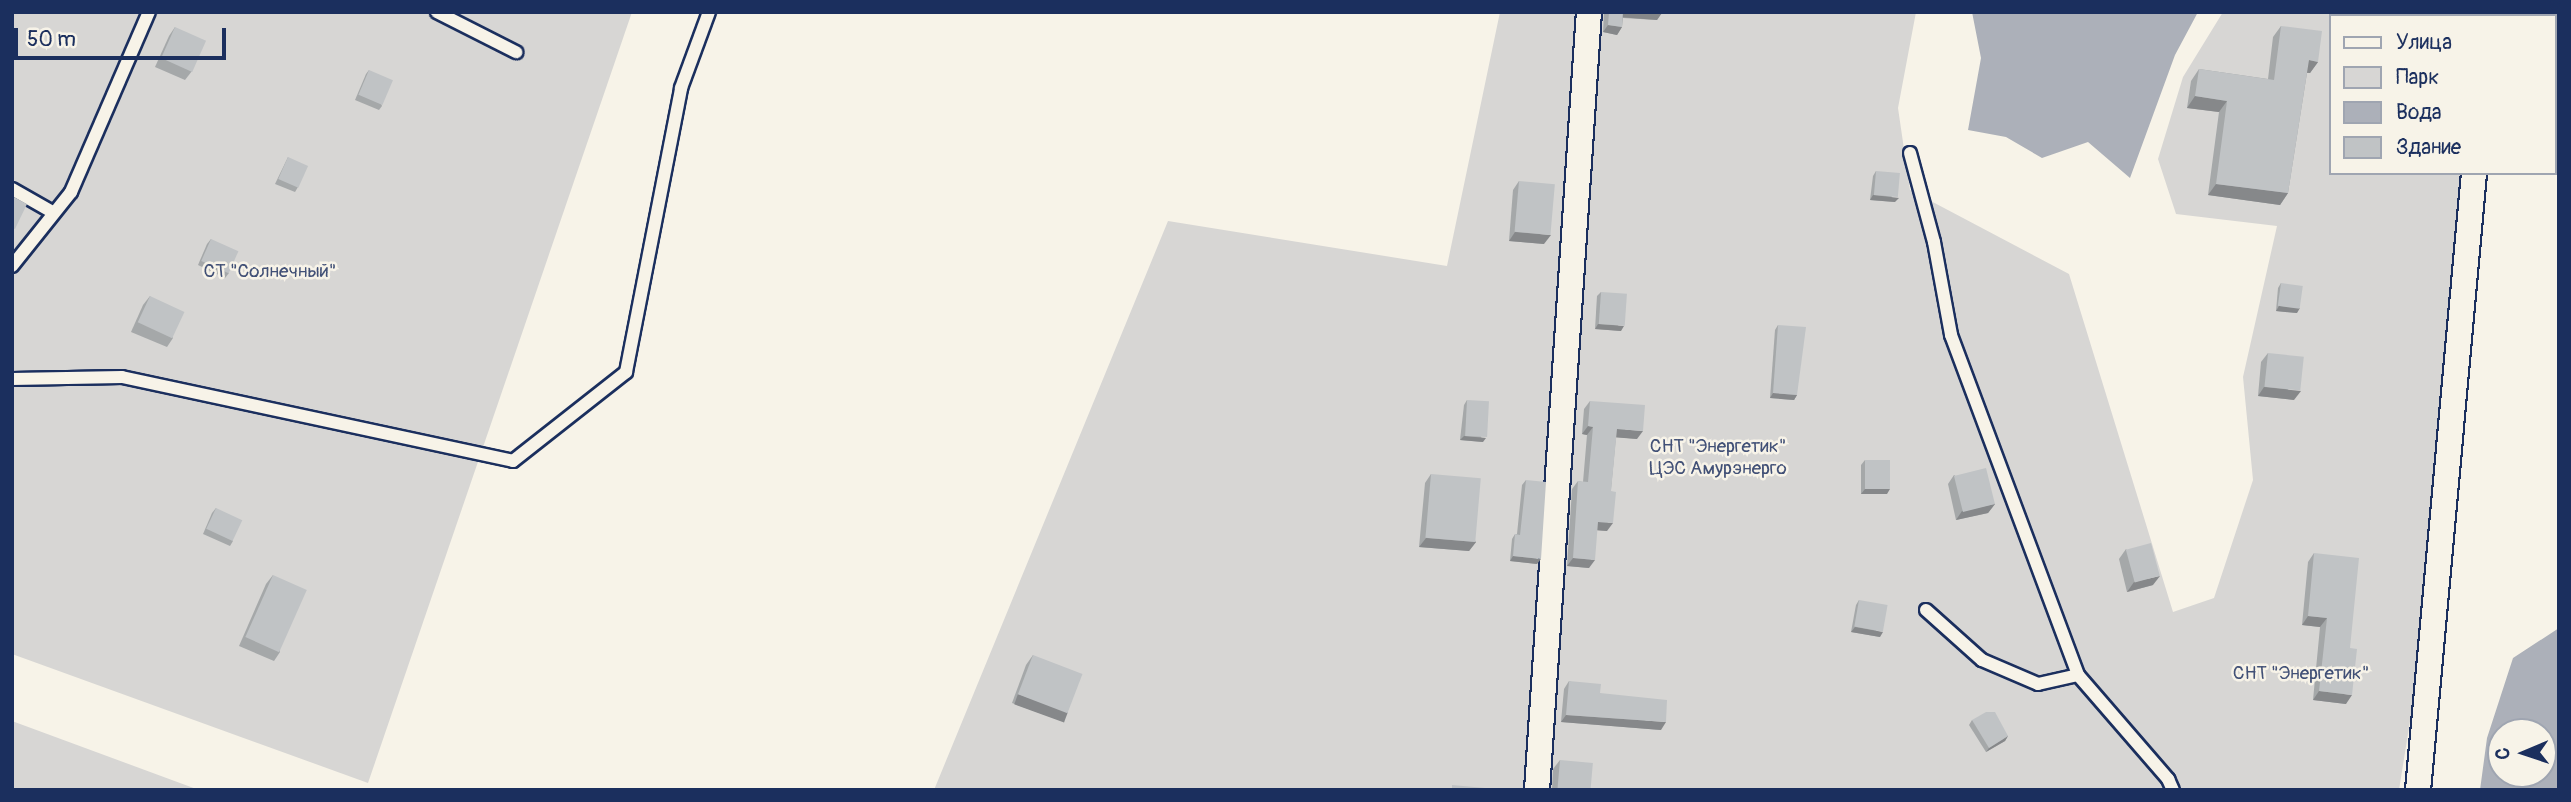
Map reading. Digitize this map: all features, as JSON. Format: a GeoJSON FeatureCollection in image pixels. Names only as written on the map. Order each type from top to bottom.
{"type":"FeatureCollection","features":[{"type":"Feature","properties":{"kind":"street"},"geometry":{"type":"LineString","coordinates":[[1537,790],[1589,12]]}},
{"type":"Feature","properties":{"kind":"street"},"geometry":{"type":"LineString","coordinates":[[2418,790],[2473,175]]}},
{"type":"Feature","properties":{"kind":"lane"},"geometry":{"type":"LineString","coordinates":[[12,266],[71,192],[149,12]]}},
{"type":"Feature","properties":{"kind":"lane"},"geometry":{"type":"LineString","coordinates":[[437,12],[516,52]]}},
{"type":"Feature","properties":{"kind":"lane"},"geometry":{"type":"LineString","coordinates":[[12,379],[122,377],[513,461],[626,372],[681,88],[709,12]]}},
{"type":"Feature","properties":{"kind":"lane"},"geometry":{"type":"LineString","coordinates":[[1910,153],[1934,242],[1951,335],[2078,675],[2168,779],[2173,790]]}},
{"type":"Feature","properties":{"kind":"lane"},"geometry":{"type":"LineString","coordinates":[[12,189],[54,213]]}},
{"type":"Feature","properties":{"kind":"lane"},"geometry":{"type":"LineString","coordinates":[[1926,610],[1982,660],[2038,684],[2078,675]]}},
{"type":"Feature","properties":{"kind":"green space","name":"СТ \"Солнечный\""},"geometry":{"type":"Polygon","coordinates":[[[12,12],[632,12],[368,783],[12,654],[12,12]]]}},
{"type":"Feature","properties":{"kind":"green space","name":"СНТ \"Энергетик\" ЦЭС Амурэнерго"},"geometry":{"type":"Polygon","coordinates":[[[1500,12],[1916,12],[1898,108],[1910,190],[2069,274],[2173,612],[2214,598],[2253,480],[2243,377],[2277,226],[2176,214],[2158,159],[2183,77],[2223,12],[2475,12],[2330,14],[2330,175],[2463,175],[2415,690],[2399,790],[934,790],[1168,221],[1447,266],[1500,12]]]}},
{"type":"Feature","properties":{"kind":"green space"},"geometry":{"type":"Polygon","coordinates":[[[12,721],[199,790],[12,790],[12,721]]]}},
{"type":"Feature","properties":{"kind":"water"},"geometry":{"type":"Polygon","coordinates":[[[1972,12],[2198,12],[2175,55],[2130,178],[2088,142],[2042,158],[2006,137],[1968,130],[1981,58],[1972,12]]]}},
{"type":"Feature","properties":{"kind":"water"},"geometry":{"type":"Polygon","coordinates":[[[2559,628],[2559,790],[2480,790],[2487,738],[2487,788],[2557,788],[2557,718],[2494,718],[2513,658],[2559,628]]]}},
{"type":"Feature","properties":{"kind":"building"},"geometry":{"type":"Polygon","coordinates":[[[1609,12],[1623,12],[1622,27],[1608,25],[1609,12]]]}},
{"type":"Feature","properties":{"kind":"building"},"geometry":{"type":"Polygon","coordinates":[[[2281,26],[2322,31],[2318,62],[2309,60],[2288,193],[2216,184],[2227,101],[2195,96],[2199,69],[2274,80],[2281,26]]]}},
{"type":"Feature","properties":{"kind":"building"},"geometry":{"type":"Polygon","coordinates":[[[175,27],[206,41],[192,72],[161,58],[175,27]]]}},
{"type":"Feature","properties":{"kind":"building"},"geometry":{"type":"Polygon","coordinates":[[[369,70],[393,80],[382,105],[358,95],[369,70]]]}},
{"type":"Feature","properties":{"kind":"building"},"geometry":{"type":"Polygon","coordinates":[[[288,157],[308,166],[298,188],[278,179],[288,157]]]}},
{"type":"Feature","properties":{"kind":"building"},"geometry":{"type":"Polygon","coordinates":[[[1876,171],[1900,173],[1898,197],[1874,195],[1876,171]]]}},
{"type":"Feature","properties":{"kind":"building"},"geometry":{"type":"Polygon","coordinates":[[[1519,181],[1555,184],[1550,235],[1515,232],[1519,181]]]}},
{"type":"Feature","properties":{"kind":"building"},"geometry":{"type":"Polygon","coordinates":[[[12,196],[27,204],[15,229],[12,228],[12,196]]]}},
{"type":"Feature","properties":{"kind":"building"},"geometry":{"type":"Polygon","coordinates":[[[211,239],[238,251],[229,273],[201,261],[211,239]]]}},
{"type":"Feature","properties":{"kind":"building"},"geometry":{"type":"Polygon","coordinates":[[[2281,283],[2303,286],[2300,309],[2278,306],[2281,283]]]}},
{"type":"Feature","properties":{"kind":"building"},"geometry":{"type":"Polygon","coordinates":[[[1601,292],[1627,294],[1625,326],[1599,324],[1601,292]]]}},
{"type":"Feature","properties":{"kind":"building"},"geometry":{"type":"Polygon","coordinates":[[[150,296],[184,312],[172,338],[138,322],[150,296]]]}},
{"type":"Feature","properties":{"kind":"building"},"geometry":{"type":"Polygon","coordinates":[[[1778,325],[1806,327],[1797,395],[1773,393],[1778,325]]]}},
{"type":"Feature","properties":{"kind":"building"},"geometry":{"type":"Polygon","coordinates":[[[2268,353],[2304,357],[2300,391],[2264,387],[2268,353]]]}},
{"type":"Feature","properties":{"kind":"building"},"geometry":{"type":"Polygon","coordinates":[[[1467,400],[1489,401],[1487,437],[1465,436],[1467,400]]]}},
{"type":"Feature","properties":{"kind":"building"},"geometry":{"type":"Polygon","coordinates":[[[1590,401],[1645,405],[1643,431],[1617,429],[1611,491],[1616,492],[1613,523],[1598,522],[1595,560],[1573,558],[1578,481],[1588,482],[1593,427],[1588,426],[1590,401]]]}},
{"type":"Feature","properties":{"kind":"building"},"geometry":{"type":"Polygon","coordinates":[[[1865,460],[1890,460],[1890,489],[1865,489],[1865,460]]]}},
{"type":"Feature","properties":{"kind":"building"},"geometry":{"type":"Polygon","coordinates":[[[1986,468],[1995,504],[1963,512],[1954,476],[1986,468]]]}},
{"type":"Feature","properties":{"kind":"building"},"geometry":{"type":"Polygon","coordinates":[[[1431,474],[1481,478],[1475,542],[1425,538],[1431,474]]]}},
{"type":"Feature","properties":{"kind":"building"},"geometry":{"type":"Polygon","coordinates":[[[1526,480],[1546,482],[1541,559],[1513,556],[1515,534],[1520,535],[1526,480]]]}},
{"type":"Feature","properties":{"kind":"building"},"geometry":{"type":"Polygon","coordinates":[[[216,508],[242,520],[233,541],[206,529],[216,508]]]}},
{"type":"Feature","properties":{"kind":"building"},"geometry":{"type":"Polygon","coordinates":[[[2151,543],[2160,576],[2135,583],[2126,550],[2151,543]]]}},
{"type":"Feature","properties":{"kind":"building"},"geometry":{"type":"Polygon","coordinates":[[[2314,553],[2359,558],[2350,648],[2357,649],[2352,695],[2319,691],[2327,618],[2308,616],[2314,553]]]}},
{"type":"Feature","properties":{"kind":"building"},"geometry":{"type":"Polygon","coordinates":[[[273,575],[307,590],[279,652],[245,637],[273,575]]]}},
{"type":"Feature","properties":{"kind":"building"},"geometry":{"type":"Polygon","coordinates":[[[1859,600],[1888,605],[1883,632],[1854,627],[1859,600]]]}},
{"type":"Feature","properties":{"kind":"building"},"geometry":{"type":"Polygon","coordinates":[[[1033,655],[1082,674],[1067,713],[1018,694],[1033,655]]]}},
{"type":"Feature","properties":{"kind":"building"},"geometry":{"type":"Polygon","coordinates":[[[1569,681],[1601,684],[1600,693],[1667,700],[1666,722],[1566,715],[1569,681]]]}},
{"type":"Feature","properties":{"kind":"building"},"geometry":{"type":"Polygon","coordinates":[[[1986,712],[1995,712],[2008,736],[1989,748],[1972,720],[1986,712]]]}},
{"type":"Feature","properties":{"kind":"building"},"geometry":{"type":"Polygon","coordinates":[[[1560,760],[1593,763],[1591,790],[1557,790],[1560,760]]]}},
{"type":"Feature","properties":{"kind":"building"},"geometry":{"type":"Polygon","coordinates":[[[1452,785],[1507,790],[1452,790],[1452,785]]]}},
{"type":"Feature","properties":{"kind":"park label","name":"СНТ \"Энергетик\""},"geometry":{"type":"Point","coordinates":[2301,674]}}]}
